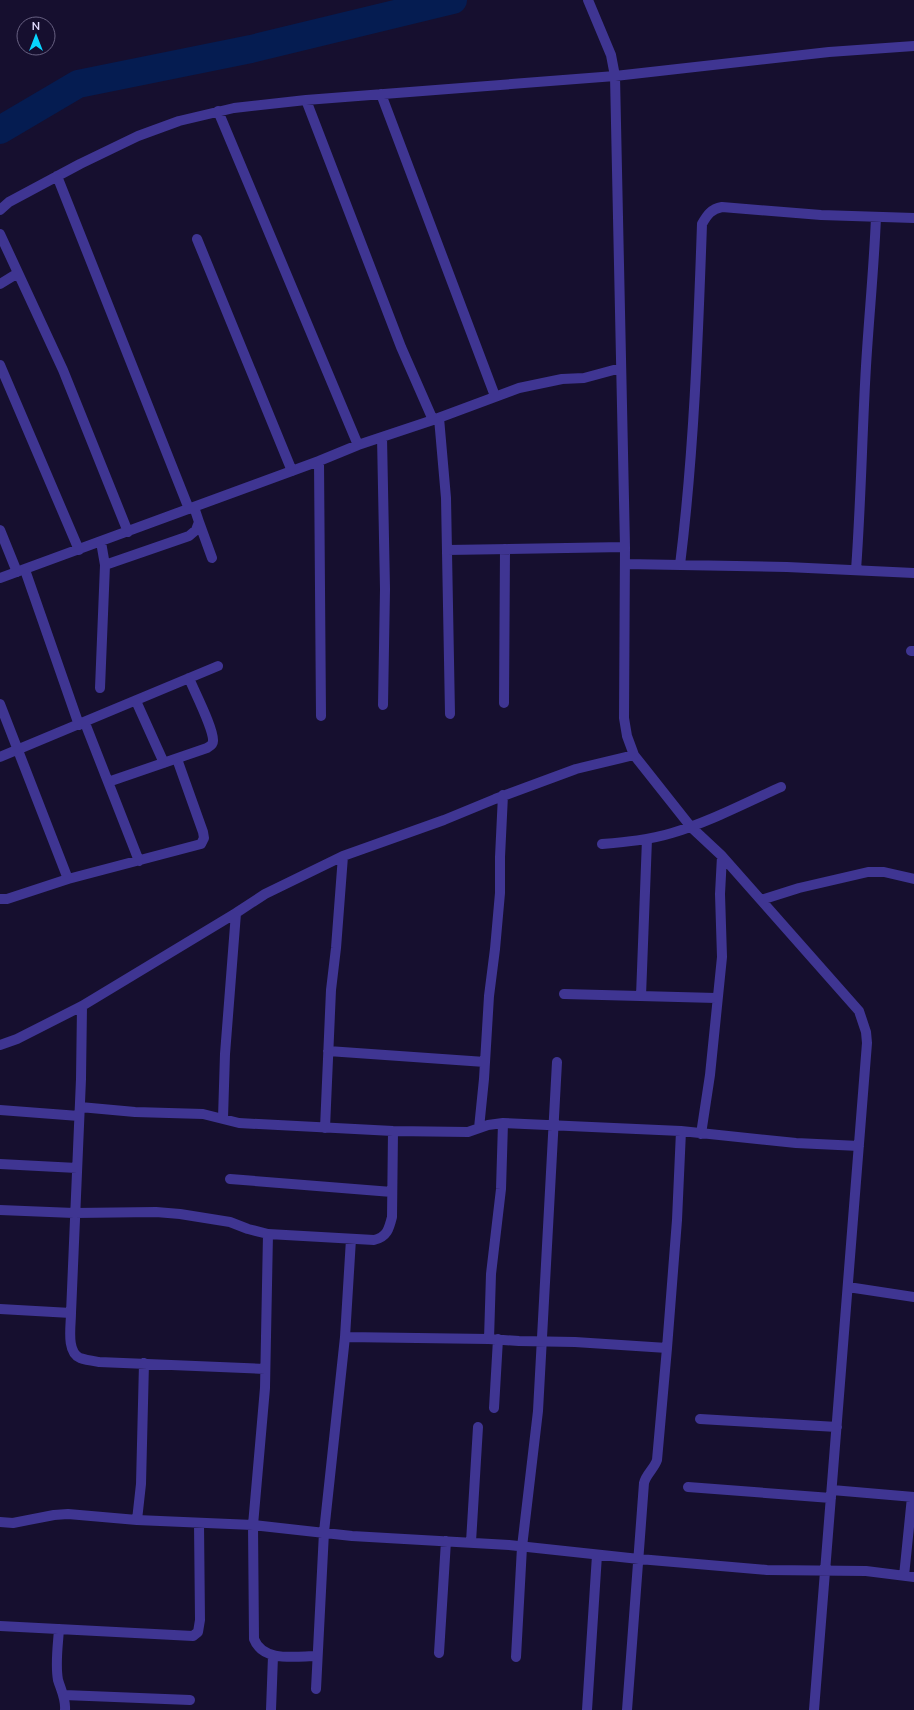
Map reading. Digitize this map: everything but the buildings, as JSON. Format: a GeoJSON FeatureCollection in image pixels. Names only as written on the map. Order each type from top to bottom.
{"type":"FeatureCollection","features":[{"type":"Feature","properties":{"kind":"street"},"geometry":{"type":"LineString","coordinates":[[588,0],[611,55],[615,76],[625,547],[624,718],[627,736],[634,755],[691,826],[722,856],[859,1011],[864,1021],[867,1043],[814,1710]]}},
{"type":"Feature","properties":{"kind":"street"},"geometry":{"type":"LineString","coordinates":[[0,210],[10,202],[57,176],[138,136],[179,121],[234,108],[306,100],[615,76],[829,52],[914,46]]}},
{"type":"Feature","properties":{"kind":"street"},"geometry":{"type":"LineString","coordinates":[[381,94],[495,396]]}},
{"type":"Feature","properties":{"kind":"street"},"geometry":{"type":"LineString","coordinates":[[306,100],[401,347],[436,419],[446,498],[450,714]]}},
{"type":"Feature","properties":{"kind":"street"},"geometry":{"type":"LineString","coordinates":[[218,111],[358,445]]}},
{"type":"Feature","properties":{"kind":"street"},"geometry":{"type":"LineString","coordinates":[[57,176],[191,508],[199,522],[212,558]]}},
{"type":"Feature","properties":{"kind":"street"},"geometry":{"type":"LineString","coordinates":[[680,565],[690,480],[699,330],[702,224],[709,212],[722,207],[821,215],[914,218]]}},
{"type":"Feature","properties":{"kind":"street"},"geometry":{"type":"LineString","coordinates":[[856,570],[861,497],[866,366],[876,217]]}},
{"type":"Feature","properties":{"kind":"street"},"geometry":{"type":"LineString","coordinates":[[0,234],[63,370],[128,532]]}},
{"type":"Feature","properties":{"kind":"street"},"geometry":{"type":"LineString","coordinates":[[197,239],[292,471]]}},
{"type":"Feature","properties":{"kind":"street"},"geometry":{"type":"LineString","coordinates":[[0,284],[18,273]]}},
{"type":"Feature","properties":{"kind":"street"},"geometry":{"type":"LineString","coordinates":[[0,365],[79,550]]}},
{"type":"Feature","properties":{"kind":"street"},"geometry":{"type":"LineString","coordinates":[[0,578],[128,532],[358,445],[436,419],[495,396],[519,388],[562,379],[584,378],[621,368]]}},
{"type":"Feature","properties":{"kind":"street"},"geometry":{"type":"LineString","coordinates":[[382,437],[385,589],[383,705]]}},
{"type":"Feature","properties":{"kind":"street"},"geometry":{"type":"LineString","coordinates":[[319,461],[321,716]]}},
{"type":"Feature","properties":{"kind":"street"},"geometry":{"type":"LineString","coordinates":[[105,566],[189,536],[196,530],[199,522]]}},
{"type":"Feature","properties":{"kind":"street"},"geometry":{"type":"LineString","coordinates":[[0,530],[21,571],[139,861]]}},
{"type":"Feature","properties":{"kind":"street"},"geometry":{"type":"LineString","coordinates":[[100,688],[105,566],[101,542]]}},
{"type":"Feature","properties":{"kind":"street"},"geometry":{"type":"LineString","coordinates":[[446,550],[625,547]]}},
{"type":"Feature","properties":{"kind":"street"},"geometry":{"type":"LineString","coordinates":[[504,703],[505,549]]}},
{"type":"Feature","properties":{"kind":"street"},"geometry":{"type":"LineString","coordinates":[[625,564],[914,573]]}},
{"type":"Feature","properties":{"kind":"street"},"geometry":{"type":"LineString","coordinates":[[0,757],[218,666]]}},
{"type":"Feature","properties":{"kind":"street"},"geometry":{"type":"LineString","coordinates":[[108,782],[207,748],[213,742],[212,732],[189,678]]}},
{"type":"Feature","properties":{"kind":"street"},"geometry":{"type":"LineString","coordinates":[[136,700],[164,763]]}},
{"type":"Feature","properties":{"kind":"street"},"geometry":{"type":"LineString","coordinates":[[0,704],[68,879]]}},
{"type":"Feature","properties":{"kind":"street"},"geometry":{"type":"LineString","coordinates":[[0,1045],[17,1039],[82,1006],[265,894],[343,856],[444,820],[576,769],[634,755]]}},
{"type":"Feature","properties":{"kind":"street"},"geometry":{"type":"LineString","coordinates":[[0,899],[7,899],[68,879],[198,846],[202,841],[203,832],[177,759]]}},
{"type":"Feature","properties":{"kind":"street"},"geometry":{"type":"LineString","coordinates":[[602,844],[647,839],[671,834],[781,787]]}},
{"type":"Feature","properties":{"kind":"street"},"geometry":{"type":"LineString","coordinates":[[479,1128],[489,996],[500,893],[503,796]]}},
{"type":"Feature","properties":{"kind":"street"},"geometry":{"type":"LineString","coordinates":[[641,996],[647,839]]}},
{"type":"Feature","properties":{"kind":"street"},"geometry":{"type":"LineString","coordinates":[[325,1128],[331,990],[343,856]]}},
{"type":"Feature","properties":{"kind":"street"},"geometry":{"type":"LineString","coordinates":[[701,1134],[710,1076],[716,998],[722,957],[720,894],[722,856]]}},
{"type":"Feature","properties":{"kind":"street"},"geometry":{"type":"LineString","coordinates":[[761,900],[799,888],[868,872],[884,872],[914,879]]}},
{"type":"Feature","properties":{"kind":"street"},"geometry":{"type":"LineString","coordinates":[[223,1118],[225,1054],[236,913]]}},
{"type":"Feature","properties":{"kind":"street"},"geometry":{"type":"LineString","coordinates":[[564,994],[716,998]]}},
{"type":"Feature","properties":{"kind":"street"},"geometry":{"type":"LineString","coordinates":[[82,1006],[71,1313],[72,1346],[74,1354],[79,1358],[100,1362],[265,1369]]}},
{"type":"Feature","properties":{"kind":"street"},"geometry":{"type":"LineString","coordinates":[[328,1051],[485,1062]]}},
{"type":"Feature","properties":{"kind":"street"},"geometry":{"type":"LineString","coordinates":[[516,1657],[522,1547],[538,1411],[557,1062]]}},
{"type":"Feature","properties":{"kind":"street"},"geometry":{"type":"LineString","coordinates":[[0,1110],[203,1114],[239,1123],[393,1132],[468,1132],[495,1123],[680,1132],[796,1143],[859,1146]]}},
{"type":"Feature","properties":{"kind":"street"},"geometry":{"type":"LineString","coordinates":[[494,1408],[491,1274],[501,1189],[503,1124]]}},
{"type":"Feature","properties":{"kind":"street"},"geometry":{"type":"LineString","coordinates":[[0,1210],[74,1213],[121,1212],[180,1214],[230,1222],[268,1234],[374,1240],[382,1238],[386,1235],[390,1228],[392,1217],[393,1132]]}},
{"type":"Feature","properties":{"kind":"street"},"geometry":{"type":"LineString","coordinates":[[627,1710],[644,1483],[647,1475],[655,1465],[658,1454],[668,1348],[680,1132]]}},
{"type":"Feature","properties":{"kind":"street"},"geometry":{"type":"LineString","coordinates":[[0,1164],[77,1168]]}},
{"type":"Feature","properties":{"kind":"street"},"geometry":{"type":"LineString","coordinates":[[230,1179],[392,1192]]}},
{"type":"Feature","properties":{"kind":"street"},"geometry":{"type":"LineString","coordinates":[[268,1234],[265,1388],[254,1525],[254,1639],[256,1645],[273,1656],[317,1656]]}},
{"type":"Feature","properties":{"kind":"street"},"geometry":{"type":"LineString","coordinates":[[316,1690],[324,1532],[345,1336],[351,1239]]}},
{"type":"Feature","properties":{"kind":"street"},"geometry":{"type":"LineString","coordinates":[[848,1287],[914,1298]]}},
{"type":"Feature","properties":{"kind":"street"},"geometry":{"type":"LineString","coordinates":[[0,1309],[71,1313]]}},
{"type":"Feature","properties":{"kind":"street"},"geometry":{"type":"LineString","coordinates":[[345,1336],[575,1342],[668,1348]]}},
{"type":"Feature","properties":{"kind":"street"},"geometry":{"type":"LineString","coordinates":[[137,1520],[141,1484],[144,1363]]}},
{"type":"Feature","properties":{"kind":"street"},"geometry":{"type":"LineString","coordinates":[[700,1419],[837,1427]]}},
{"type":"Feature","properties":{"kind":"street"},"geometry":{"type":"LineString","coordinates":[[471,1542],[478,1427]]}},
{"type":"Feature","properties":{"kind":"street"},"geometry":{"type":"LineString","coordinates":[[0,1522],[13,1523],[54,1515],[68,1514],[199,1524],[254,1525],[352,1536],[471,1542],[767,1570],[866,1571],[909,1576],[913,1497],[688,1487]]}},
{"type":"Feature","properties":{"kind":"street"},"geometry":{"type":"LineString","coordinates":[[0,1626],[193,1636],[198,1632],[200,1620],[199,1524]]}},
{"type":"Feature","properties":{"kind":"street"},"geometry":{"type":"LineString","coordinates":[[439,1653],[446,1541]]}},
{"type":"Feature","properties":{"kind":"street"},"geometry":{"type":"LineString","coordinates":[[587,1710],[597,1555]]}},
{"type":"Feature","properties":{"kind":"street"},"geometry":{"type":"LineString","coordinates":[[59,1629],[57,1669],[58,1679],[64,1695],[65,1710]]}},
{"type":"Feature","properties":{"kind":"street"},"geometry":{"type":"LineString","coordinates":[[271,1710],[273,1656]]}},
{"type":"Feature","properties":{"kind":"street"},"geometry":{"type":"LineString","coordinates":[[64,1695],[190,1700]]}},
{"type":"Feature","properties":{"kind":"waterway"},"geometry":{"type":"LineString","coordinates":[[0,130],[78,84],[251,49],[453,0]]}}]}
